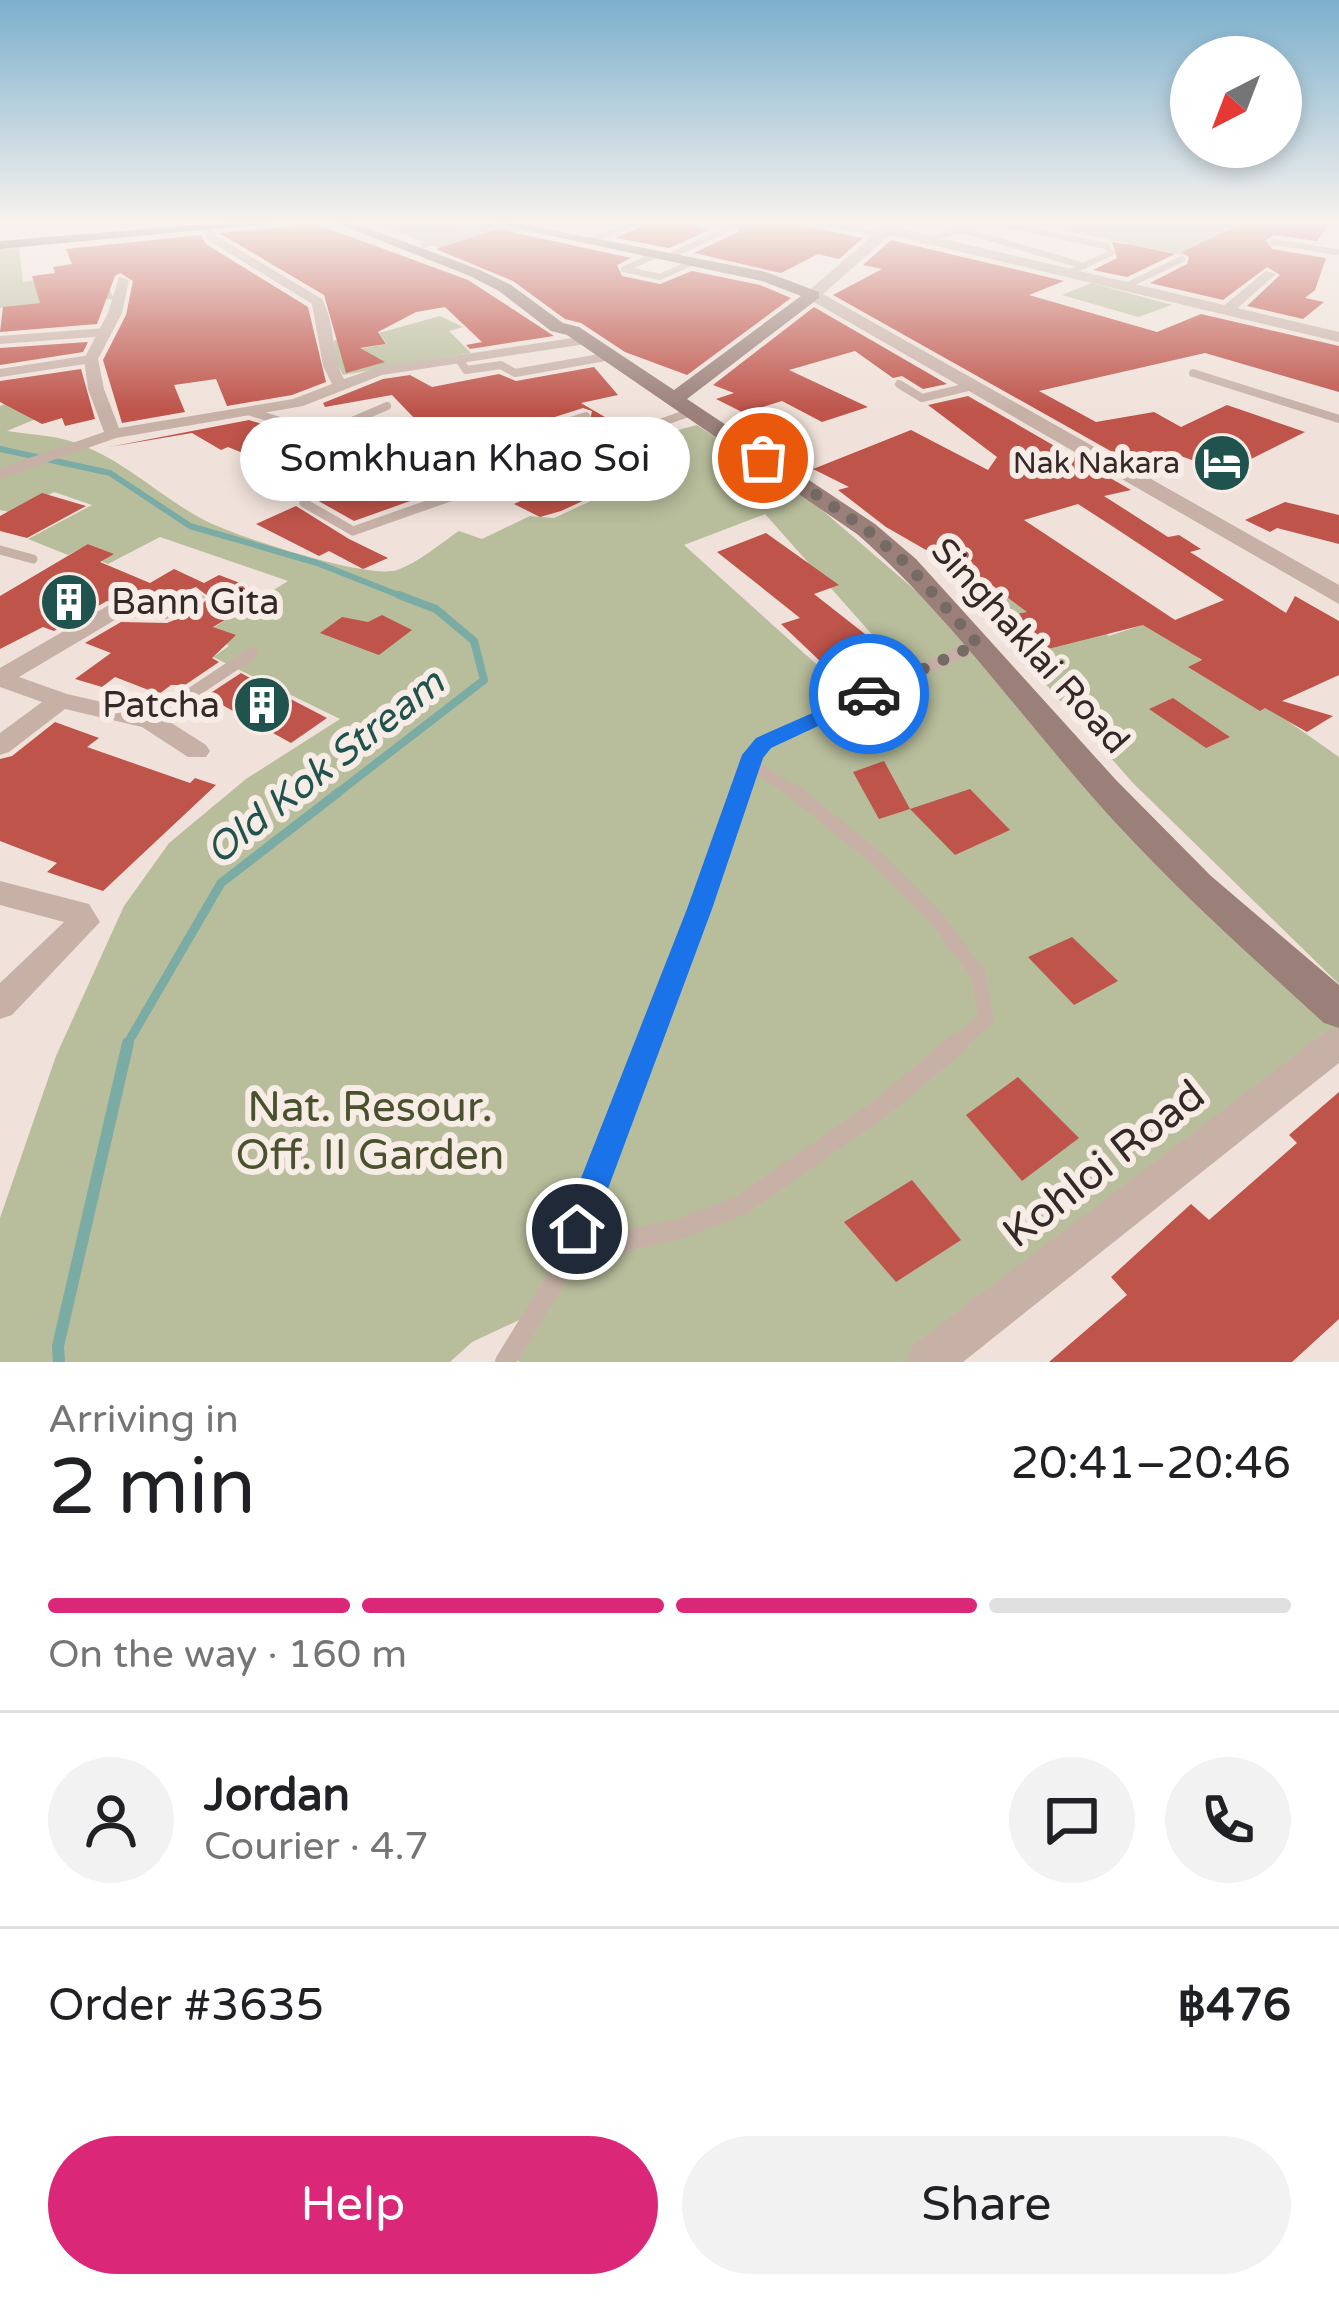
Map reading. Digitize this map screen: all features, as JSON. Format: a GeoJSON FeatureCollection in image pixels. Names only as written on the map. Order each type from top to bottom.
{"type":"FeatureCollection","features":[{"type":"Feature","properties":{"kind":"main road","name":"Singhaklai Road"},"geometry":{"type":"LineString","coordinates":[[498,285],[557,327],[580,336],[685,404],[866,529],[907,564],[1198,886],[1339,1010]]}},
{"type":"Feature","properties":{"kind":"main road","name":"Singhaklai Road"},"geometry":{"type":"LineString","coordinates":[[518,285],[575,325],[580,336]]}},
{"type":"Feature","properties":{"kind":"main road"},"geometry":{"type":"LineString","coordinates":[[685,404],[813,295],[791,285]]}},
{"type":"Feature","properties":{"kind":"street"},"geometry":{"type":"LineString","coordinates":[[113,434],[96,389],[92,359],[122,285]]}},
{"type":"Feature","properties":{"kind":"street"},"geometry":{"type":"LineString","coordinates":[[288,285],[317,302],[324,313],[331,374],[341,385]]}},
{"type":"Feature","properties":{"kind":"street"},"geometry":{"type":"LineString","coordinates":[[825,285],[813,295],[1339,596]]}},
{"type":"Feature","properties":{"kind":"street"},"geometry":{"type":"LineString","coordinates":[[1122,285],[1339,337]]}},
{"type":"Feature","properties":{"kind":"street"},"geometry":{"type":"LineString","coordinates":[[1227,310],[1257,285]]}},
{"type":"Feature","properties":{"kind":"street"},"geometry":{"type":"LineString","coordinates":[[0,473],[113,434],[296,403],[379,371],[580,336]]}},
{"type":"Feature","properties":{"kind":"street"},"geometry":{"type":"LineString","coordinates":[[0,679],[117,610],[153,617],[177,610],[194,597]]}},
{"type":"Feature","properties":{"kind":"street"},"geometry":{"type":"LineString","coordinates":[[0,679],[61,700],[150,721],[197,751]]}},
{"type":"Feature","properties":{"kind":"street"},"geometry":{"type":"LineString","coordinates":[[0,746],[61,700]]}},
{"type":"Feature","properties":{"kind":"street"},"geometry":{"type":"LineString","coordinates":[[0,893],[78,913],[84,922],[0,1004]]}},
{"type":"Feature","properties":{"kind":"street","name":"Kohloi Road"},"geometry":{"type":"LineString","coordinates":[[928,1362],[1339,1042]]}},
{"type":"Feature","properties":{"kind":"lane"},"geometry":{"type":"LineString","coordinates":[[0,340],[106,332]]}},
{"type":"Feature","properties":{"kind":"lane"},"geometry":{"type":"LineString","coordinates":[[459,359],[466,370],[501,364],[514,373],[611,356]]}},
{"type":"Feature","properties":{"kind":"lane"},"geometry":{"type":"LineString","coordinates":[[0,373],[92,359]]}},
{"type":"Feature","properties":{"kind":"lane"},"geometry":{"type":"LineString","coordinates":[[1193,374],[1339,419]]}},
{"type":"Feature","properties":{"kind":"lane"},"geometry":{"type":"LineString","coordinates":[[899,384],[922,398],[972,386]]}},
{"type":"Feature","properties":{"kind":"lane"},"geometry":{"type":"LineString","coordinates":[[304,503],[352,531],[511,475],[685,404]]}},
{"type":"Feature","properties":{"kind":"lane"},"geometry":{"type":"LineString","coordinates":[[321,435],[387,406]]}},
{"type":"Feature","properties":{"kind":"lane"},"geometry":{"type":"LineString","coordinates":[[248,411],[376,451],[326,476]]}},
{"type":"Feature","properties":{"kind":"lane"},"geometry":{"type":"LineString","coordinates":[[511,475],[486,458],[483,449],[586,416]]}},
{"type":"Feature","properties":{"kind":"lane"},"geometry":{"type":"LineString","coordinates":[[0,550],[33,559]]}},
{"type":"Feature","properties":{"kind":"lane"},"geometry":{"type":"LineString","coordinates":[[505,1362],[562,1269],[700,909],[749,763],[764,743],[978,644]]}},
{"type":"Feature","properties":{"kind":"lane"},"geometry":{"type":"LineString","coordinates":[[150,721],[252,653]]}},
{"type":"Feature","properties":{"kind":"lane"},"geometry":{"type":"LineString","coordinates":[[562,1269],[632,1240],[683,1228],[743,1204],[882,1107],[986,1019],[981,978],[948,934],[843,828],[781,780],[749,763]]}},
{"type":"Feature","properties":{"kind":"green space"},"geometry":{"type":"Polygon","coordinates":[[[0,285],[108,285],[114,299],[0,308],[0,285]]]}},
{"type":"Feature","properties":{"kind":"green space"},"geometry":{"type":"Polygon","coordinates":[[[1097,285],[1172,305],[1138,317],[1062,295],[1097,285]]]}},
{"type":"Feature","properties":{"kind":"green space"},"geometry":{"type":"Polygon","coordinates":[[[440,316],[463,327],[449,331],[471,353],[343,375],[335,359],[334,340],[347,339],[354,350],[387,344],[379,333],[440,316]]]}},
{"type":"Feature","properties":{"kind":"green space","name":"Nat. Resour. Off. II Garden"},"geometry":{"type":"Polygon","coordinates":[[[19,398],[43,416],[7,431],[55,437],[88,448],[220,527],[301,555],[382,571],[413,563],[459,531],[482,539],[530,516],[554,518],[679,460],[647,438],[697,425],[815,504],[978,644],[1339,1010],[1339,1042],[928,1362],[519,1362],[512,1354],[536,1312],[472,1342],[450,1362],[0,1362],[0,1218],[56,1056],[124,906],[169,843],[246,779],[340,719],[213,657],[229,646],[211,629],[288,581],[160,537],[108,564],[101,561],[113,554],[89,544],[68,555],[28,539],[92,505],[54,492],[14,513],[0,510],[0,406],[19,398]],[[765,514],[684,545],[856,700],[908,675],[765,514]]]}},
{"type":"Feature","properties":{"kind":"green space"},"geometry":{"type":"Polygon","coordinates":[[[958,560],[1061,603],[1109,636],[1148,623],[1339,757],[1339,984],[1133,783],[945,570],[958,560]]]}},
{"type":"Feature","properties":{"kind":"building"},"geometry":{"type":"Polygon","coordinates":[[[35,285],[112,285],[97,324],[0,332],[3,307],[40,303],[35,285]]]}},
{"type":"Feature","properties":{"kind":"building"},"geometry":{"type":"Polygon","coordinates":[[[132,285],[272,285],[308,307],[326,382],[292,395],[227,406],[216,379],[174,385],[185,412],[122,423],[103,360],[126,315],[132,285]]]}},
{"type":"Feature","properties":{"kind":"building"},"geometry":{"type":"Polygon","coordinates":[[[306,285],[475,285],[554,336],[470,349],[466,345],[482,342],[445,307],[416,312],[378,332],[386,344],[360,348],[385,362],[346,373],[324,295],[306,285]]]}},
{"type":"Feature","properties":{"kind":"building"},"geometry":{"type":"Polygon","coordinates":[[[518,285],[758,285],[791,298],[687,375],[625,352],[581,323],[565,319],[518,285]]]}},
{"type":"Feature","properties":{"kind":"building"},"geometry":{"type":"Polygon","coordinates":[[[853,285],[1055,285],[1029,295],[1157,332],[1201,314],[1339,346],[1339,392],[1205,353],[1039,391],[1096,422],[1154,412],[1181,427],[1227,405],[1305,432],[1225,472],[1178,455],[1139,467],[833,295],[853,285]]]}},
{"type":"Feature","properties":{"kind":"building"},"geometry":{"type":"Polygon","coordinates":[[[1157,285],[1244,285],[1223,300],[1157,285]]]}},
{"type":"Feature","properties":{"kind":"building"},"geometry":{"type":"Polygon","coordinates":[[[1270,285],[1317,285],[1305,298],[1324,302],[1303,319],[1247,306],[1270,285]]]}},
{"type":"Feature","properties":{"kind":"building"},"geometry":{"type":"Polygon","coordinates":[[[814,307],[947,384],[923,389],[902,376],[893,378],[855,351],[789,370],[868,407],[822,422],[782,401],[744,413],[716,399],[734,393],[713,385],[814,307]]]}},
{"type":"Feature","properties":{"kind":"building"},"geometry":{"type":"Polygon","coordinates":[[[88,342],[83,352],[0,365],[0,348],[88,342]]]}},
{"type":"Feature","properties":{"kind":"building"},"geometry":{"type":"Polygon","coordinates":[[[594,367],[618,395],[581,403],[622,427],[519,463],[502,452],[589,424],[592,411],[583,408],[483,440],[476,435],[439,444],[392,395],[325,407],[323,403],[383,379],[410,375],[432,387],[499,374],[516,381],[594,367]]]}},
{"type":"Feature","properties":{"kind":"building"},"geometry":{"type":"Polygon","coordinates":[[[81,369],[95,419],[65,426],[62,418],[42,424],[0,402],[0,381],[81,369]]]}},
{"type":"Feature","properties":{"kind":"building"},"geometry":{"type":"Polygon","coordinates":[[[968,396],[1131,490],[1104,496],[1168,537],[1179,535],[1201,549],[1190,552],[1286,613],[1295,596],[1339,621],[1339,675],[1282,701],[1333,716],[1307,732],[1265,708],[1260,711],[1188,667],[1202,660],[1143,625],[1048,649],[1012,615],[1027,612],[939,546],[926,550],[886,527],[838,490],[849,487],[813,469],[911,430],[988,470],[997,457],[928,405],[968,396]],[[1078,504],[1024,520],[1175,620],[1224,600],[1078,504]]]}},
{"type":"Feature","properties":{"kind":"building"},"geometry":{"type":"Polygon","coordinates":[[[249,420],[298,435],[343,457],[300,486],[271,479],[285,470],[228,447],[221,450],[192,433],[109,447],[249,420]]]}},
{"type":"Feature","properties":{"kind":"building"},"geometry":{"type":"Polygon","coordinates":[[[640,439],[674,459],[540,517],[514,504],[587,470],[583,460],[640,439]]]}},
{"type":"Feature","properties":{"kind":"building"},"geometry":{"type":"Polygon","coordinates":[[[382,479],[413,500],[354,521],[315,499],[382,479]]]}},
{"type":"Feature","properties":{"kind":"building"},"geometry":{"type":"Polygon","coordinates":[[[42,493],[86,506],[27,538],[0,531],[0,516],[42,493]]]}},
{"type":"Feature","properties":{"kind":"building"},"geometry":{"type":"Polygon","coordinates":[[[1285,502],[1339,515],[1339,544],[1277,528],[1270,532],[1245,520],[1285,502]]]}},
{"type":"Feature","properties":{"kind":"building"},"geometry":{"type":"Polygon","coordinates":[[[296,506],[388,558],[363,569],[329,551],[319,556],[256,524],[296,506]]]}},
{"type":"Feature","properties":{"kind":"building"},"geometry":{"type":"Polygon","coordinates":[[[766,533],[839,585],[814,594],[879,645],[820,661],[781,624],[800,618],[717,552],[766,533]]]}},
{"type":"Feature","properties":{"kind":"building"},"geometry":{"type":"Polygon","coordinates":[[[88,544],[114,554],[100,562],[150,583],[174,569],[204,583],[219,575],[269,594],[213,627],[236,635],[212,658],[219,662],[185,685],[171,685],[159,694],[115,677],[102,687],[75,679],[111,653],[85,643],[121,622],[167,623],[194,612],[209,597],[196,587],[157,602],[107,601],[54,631],[43,627],[0,649],[0,596],[88,544]]]}},
{"type":"Feature","properties":{"kind":"building"},"geometry":{"type":"Polygon","coordinates":[[[382,615],[412,630],[379,655],[320,633],[342,617],[368,622],[382,615]]]}},
{"type":"Feature","properties":{"kind":"building","name":"Patcha"},"geometry":{"type":"Polygon","coordinates":[[[241,673],[327,718],[291,743],[206,696],[241,673]]]}},
{"type":"Feature","properties":{"kind":"building"},"geometry":{"type":"Polygon","coordinates":[[[1173,698],[1230,737],[1206,748],[1149,709],[1173,698]]]}},
{"type":"Feature","properties":{"kind":"building"},"geometry":{"type":"Polygon","coordinates":[[[55,722],[99,738],[87,747],[190,783],[195,778],[216,785],[103,891],[47,872],[57,863],[0,841],[0,759],[12,756],[55,722]]]}},
{"type":"Feature","properties":{"kind":"building"},"geometry":{"type":"Polygon","coordinates":[[[884,761],[910,809],[879,819],[853,772],[884,761]]]}},
{"type":"Feature","properties":{"kind":"building"},"geometry":{"type":"Polygon","coordinates":[[[970,789],[1010,830],[955,855],[910,809],[970,789]]]}},
{"type":"Feature","properties":{"kind":"building"},"geometry":{"type":"Polygon","coordinates":[[[1072,937],[1118,981],[1074,1005],[1028,957],[1072,937]]]}},
{"type":"Feature","properties":{"kind":"building"},"geometry":{"type":"Polygon","coordinates":[[[1018,1077],[1079,1138],[1022,1181],[966,1115],[1018,1077]]]}},
{"type":"Feature","properties":{"kind":"building"},"geometry":{"type":"Polygon","coordinates":[[[1339,1092],[1339,1319],[1292,1362],[1049,1362],[1127,1295],[1111,1277],[1191,1204],[1209,1220],[1297,1143],[1289,1135],[1339,1092]]]}},
{"type":"Feature","properties":{"kind":"building"},"geometry":{"type":"Polygon","coordinates":[[[912,1180],[961,1240],[896,1282],[844,1222],[912,1180]]]}},
{"type":"Feature","properties":{"kind":"waterway","name":"Old Kok Stream"},"geometry":{"type":"LineString","coordinates":[[0,449],[110,473],[190,526],[317,563],[406,598]]}},
{"type":"Feature","properties":{"kind":"waterway","name":"Old Kok Stream"},"geometry":{"type":"LineString","coordinates":[[335,795],[484,680],[474,641],[436,609],[399,595]]}},
{"type":"Feature","properties":{"kind":"waterway","name":"Old Kok Stream"},"geometry":{"type":"LineString","coordinates":[[126,1046],[221,883],[339,792]]}},
{"type":"Feature","properties":{"kind":"waterway","name":"Old Kok Stream"},"geometry":{"type":"LineString","coordinates":[[59,1362],[58,1346],[128,1043]]}},
{"type":"Feature","properties":{"kind":"way so far"},"geometry":{"type":"LineString","coordinates":[[763,458],[866,529],[907,564],[978,644],[869,694]]}},
{"type":"Feature","properties":{"kind":"place","name":"Somkhuan Khao Soi"},"geometry":{"type":"Point","coordinates":[763,458]}},
{"type":"Feature","properties":{"kind":"place","name":"Nak Nakara"},"geometry":{"type":"Point","coordinates":[1222,463]}},
{"type":"Feature","properties":{"kind":"place","name":"Bann Gita"},"geometry":{"type":"Point","coordinates":[69,602]}},
{"type":"Feature","properties":{"kind":"place","name":"Patcha"},"geometry":{"type":"Point","coordinates":[262,705]}},
{"type":"Feature","properties":{"kind":"route"},"geometry":{"type":"LineString","coordinates":[[577,1229],[700,909],[753,755],[764,743],[869,694]]}}]}
